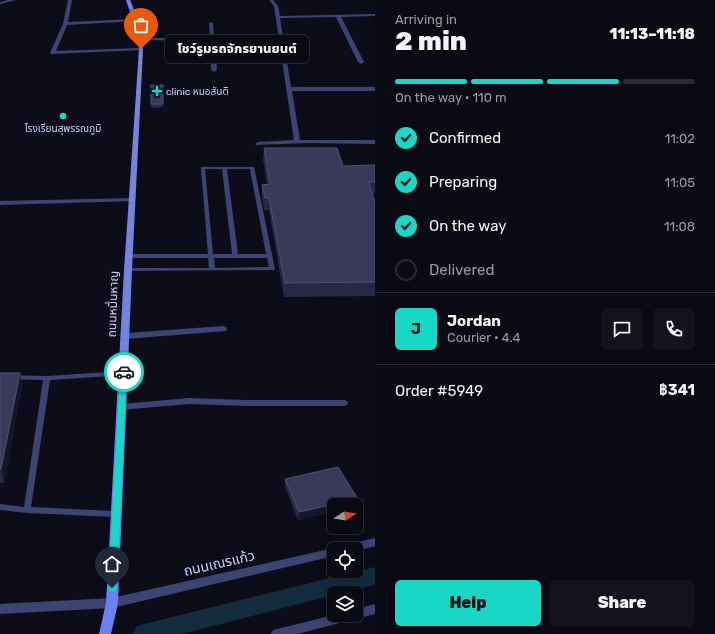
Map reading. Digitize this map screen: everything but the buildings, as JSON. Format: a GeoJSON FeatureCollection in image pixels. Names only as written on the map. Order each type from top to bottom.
{"type":"FeatureCollection","features":[{"type":"Feature","properties":{"kind":"main road","name":"ถนนหมื่นหาญ"},"geometry":{"type":"LineString","coordinates":[[105,634],[112,603],[115,514],[141,49],[141,39],[136,20],[128,0]]}},
{"type":"Feature","properties":{"kind":"street"},"geometry":{"type":"LineString","coordinates":[[0,3],[14,0]]}},
{"type":"Feature","properties":{"kind":"street"},"geometry":{"type":"LineString","coordinates":[[70,0],[65,24],[53,53],[141,49]]}},
{"type":"Feature","properties":{"kind":"street"},"geometry":{"type":"LineString","coordinates":[[271,0],[276,6],[297,142]]}},
{"type":"Feature","properties":{"kind":"street"},"geometry":{"type":"LineString","coordinates":[[277,17],[375,15]]}},
{"type":"Feature","properties":{"kind":"street"},"geometry":{"type":"LineString","coordinates":[[338,16],[361,62]]}},
{"type":"Feature","properties":{"kind":"street"},"geometry":{"type":"LineString","coordinates":[[65,24],[136,20]]}},
{"type":"Feature","properties":{"kind":"street"},"geometry":{"type":"LineString","coordinates":[[211,23],[214,70]]}},
{"type":"Feature","properties":{"kind":"street"},"geometry":{"type":"LineString","coordinates":[[141,39],[281,40]]}},
{"type":"Feature","properties":{"kind":"street"},"geometry":{"type":"LineString","coordinates":[[248,40],[255,60]]}},
{"type":"Feature","properties":{"kind":"street"},"geometry":{"type":"LineString","coordinates":[[288,89],[375,89]]}},
{"type":"Feature","properties":{"kind":"street"},"geometry":{"type":"LineString","coordinates":[[258,144],[297,142],[375,142]]}},
{"type":"Feature","properties":{"kind":"street"},"geometry":{"type":"LineString","coordinates":[[0,203],[133,200]]}},
{"type":"Feature","properties":{"kind":"street"},"geometry":{"type":"LineString","coordinates":[[126,336],[223,329]]}},
{"type":"Feature","properties":{"kind":"street"},"geometry":{"type":"LineString","coordinates":[[121,407],[189,401],[247,403],[344,403]]}},
{"type":"Feature","properties":{"kind":"street"},"geometry":{"type":"LineString","coordinates":[[363,545],[375,542]]}},
{"type":"Feature","properties":{"kind":"street","name":"ถนนเณรแก้ว"},"geometry":{"type":"LineString","coordinates":[[0,609],[112,603],[327,554]]}},
{"type":"Feature","properties":{"kind":"street"},"geometry":{"type":"LineString","coordinates":[[363,612],[375,609]]}},
{"type":"Feature","properties":{"kind":"street"},"geometry":{"type":"LineString","coordinates":[[277,634],[327,621]]}},
{"type":"Feature","properties":{"kind":"lane"},"geometry":{"type":"LineString","coordinates":[[128,270],[272,269],[252,168],[203,168],[212,269]]}},
{"type":"Feature","properties":{"kind":"lane"},"geometry":{"type":"LineString","coordinates":[[224,168],[235,256]]}},
{"type":"Feature","properties":{"kind":"lane"},"geometry":{"type":"LineString","coordinates":[[130,256],[270,256]]}},
{"type":"Feature","properties":{"kind":"lane"},"geometry":{"type":"LineString","coordinates":[[0,377],[47,378],[124,373]]}},
{"type":"Feature","properties":{"kind":"lane"},"geometry":{"type":"LineString","coordinates":[[27,510],[47,378]]}},
{"type":"Feature","properties":{"kind":"lane"},"geometry":{"type":"LineString","coordinates":[[0,507],[27,510],[115,514]]}},
{"type":"Feature","properties":{"kind":"waterway"},"geometry":{"type":"LineString","coordinates":[[144,634],[375,576]]}},
{"type":"Feature","properties":{"kind":"way so far"},"geometry":{"type":"LineString","coordinates":[[124,372],[128,270],[141,49]]}},
{"type":"Feature","properties":{"kind":"place","name":"โชว์รูมรถจักรยานยนต์"},"geometry":{"type":"Point","coordinates":[141,49]}},
{"type":"Feature","properties":{"kind":"place","name":"clinic หมอสันติ"},"geometry":{"type":"Point","coordinates":[157,91]}},
{"type":"Feature","properties":{"kind":"place","name":"โรงเรียนสุพรรณภูมิ"},"geometry":{"type":"Point","coordinates":[63,116]}},
{"type":"Feature","properties":{"kind":"route"},"geometry":{"type":"LineString","coordinates":[[112,588],[124,372]]}}]}
